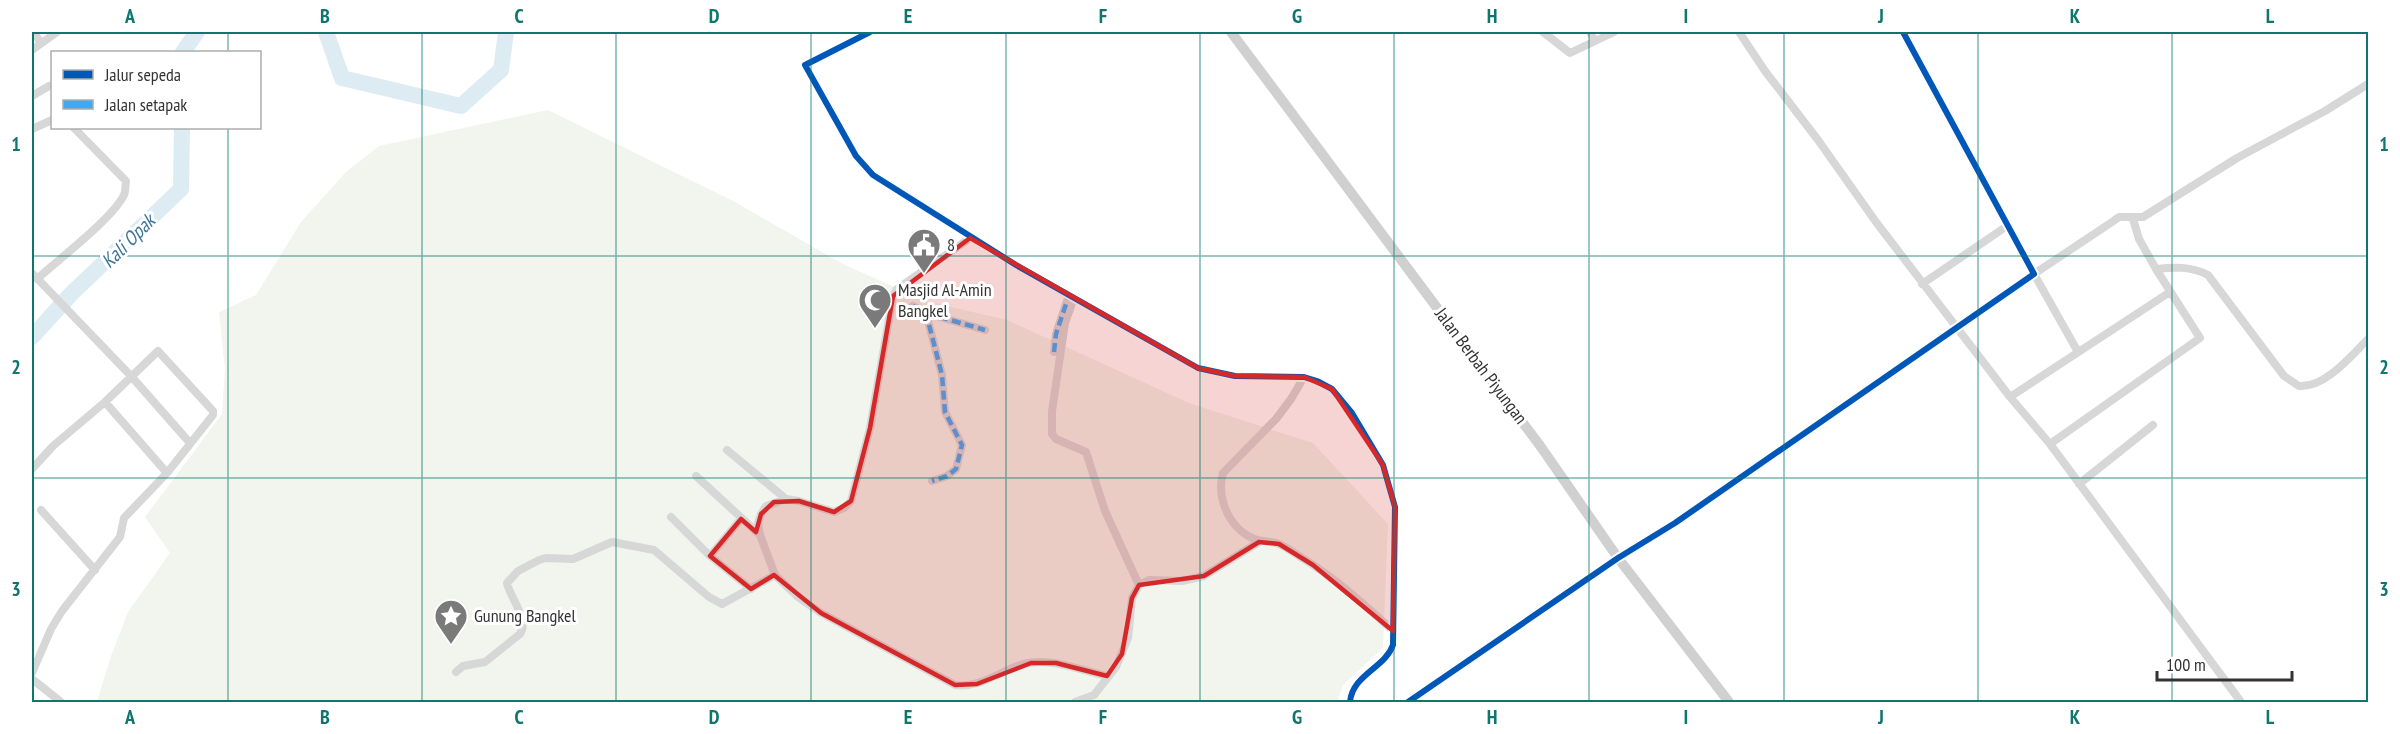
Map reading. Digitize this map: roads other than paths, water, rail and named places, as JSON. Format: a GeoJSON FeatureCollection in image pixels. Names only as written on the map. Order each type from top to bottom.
{"type":"FeatureCollection","features":[{"type":"Feature","properties":{"kind":"street"},"geometry":{"type":"LineString","coordinates":[[34,32],[40,42]]}},
{"type":"Feature","properties":{"kind":"street"},"geometry":{"type":"LineString","coordinates":[[32,50],[40,42],[57,32]]}},
{"type":"Feature","properties":{"kind":"street"},"geometry":{"type":"LineString","coordinates":[[870,32],[805,65],[856,156],[873,175],[970,238],[1198,368],[1235,376],[1304,377],[1332,389],[1352,413],[1383,465],[1395,507],[1393,645],[1389,656],[1370,670],[1353,689],[1350,702]]}},
{"type":"Feature","properties":{"kind":"street","name":"Jalan Berbah Piyungan"},"geometry":{"type":"LineString","coordinates":[[1231,32],[1541,447],[1618,558],[1729,702]]}},
{"type":"Feature","properties":{"kind":"street"},"geometry":{"type":"LineString","coordinates":[[1543,32],[1570,53],[1614,32]]}},
{"type":"Feature","properties":{"kind":"street"},"geometry":{"type":"LineString","coordinates":[[1590,32],[1596,41]]}},
{"type":"Feature","properties":{"kind":"street"},"geometry":{"type":"LineString","coordinates":[[1739,32],[1765,71],[1922,284],[1959,328],[2010,397],[2050,444],[2241,702]]}},
{"type":"Feature","properties":{"kind":"street"},"geometry":{"type":"LineString","coordinates":[[1903,32],[2007,226],[2078,352]]}},
{"type":"Feature","properties":{"kind":"street"},"geometry":{"type":"LineString","coordinates":[[1408,702],[1618,558],[1675,523],[1924,349],[1959,328],[2112,222],[2119,218],[2143,217],[2237,158],[2325,111],[2368,84]]}},
{"type":"Feature","properties":{"kind":"street"},"geometry":{"type":"LineString","coordinates":[[32,96],[49,86]]}},
{"type":"Feature","properties":{"kind":"street"},"geometry":{"type":"LineString","coordinates":[[32,129],[51,120]]}},
{"type":"Feature","properties":{"kind":"street"},"geometry":{"type":"LineString","coordinates":[[75,129],[126,181],[125,193],[117,206],[98,225],[34,276],[131,376],[190,443]]}},
{"type":"Feature","properties":{"kind":"street"},"geometry":{"type":"LineString","coordinates":[[2050,444],[2200,338],[2139,239],[2133,219]]}},
{"type":"Feature","properties":{"kind":"street"},"geometry":{"type":"LineString","coordinates":[[1922,284],[2007,226]]}},
{"type":"Feature","properties":{"kind":"street"},"geometry":{"type":"LineString","coordinates":[[970,238],[897,289],[893,296],[870,428],[852,501],[844,508],[834,512],[786,499],[766,506],[758,523],[760,535],[774,575],[798,597],[821,612],[955,685],[977,684],[1031,663],[1056,663],[1107,676]]}},
{"type":"Feature","properties":{"kind":"street"},"geometry":{"type":"LineString","coordinates":[[2156,269],[2177,266],[2208,275],[2284,376],[2299,386],[2314,384],[2328,375],[2368,340]]}},
{"type":"Feature","properties":{"kind":"street"},"geometry":{"type":"LineString","coordinates":[[2010,397],[2170,292]]}},
{"type":"Feature","properties":{"kind":"street"},"geometry":{"type":"LineString","coordinates":[[1054,352],[1056,334],[1072,296]]}},
{"type":"Feature","properties":{"kind":"street"},"geometry":{"type":"LineString","coordinates":[[1072,296],[1061,345],[1052,411],[1052,434],[1056,439],[1086,452],[1105,511],[1139,585]]}},
{"type":"Feature","properties":{"kind":"street"},"geometry":{"type":"LineString","coordinates":[[913,306],[926,313],[985,330]]}},
{"type":"Feature","properties":{"kind":"street"},"geometry":{"type":"LineString","coordinates":[[926,313],[942,375],[945,412],[962,445],[956,469],[947,476],[932,481]]}},
{"type":"Feature","properties":{"kind":"street"},"geometry":{"type":"LineString","coordinates":[[32,470],[61,439],[105,402],[155,352],[160,351],[212,407],[213,415],[167,472],[124,518],[120,537],[51,629],[32,673]]}},
{"type":"Feature","properties":{"kind":"street"},"geometry":{"type":"LineString","coordinates":[[1304,377],[1276,419],[1223,473],[1220,484],[1222,501],[1233,522],[1241,531],[1259,542],[1279,544],[1313,565],[1353,594],[1393,631]]}},
{"type":"Feature","properties":{"kind":"street"},"geometry":{"type":"LineString","coordinates":[[105,402],[167,472]]}},
{"type":"Feature","properties":{"kind":"street"},"geometry":{"type":"LineString","coordinates":[[2079,484],[2153,425]]}},
{"type":"Feature","properties":{"kind":"street"},"geometry":{"type":"LineString","coordinates":[[728,450],[786,499]]}},
{"type":"Feature","properties":{"kind":"street"},"geometry":{"type":"LineString","coordinates":[[696,476],[760,535]]}},
{"type":"Feature","properties":{"kind":"street"},"geometry":{"type":"LineString","coordinates":[[41,510],[95,570]]}},
{"type":"Feature","properties":{"kind":"street"},"geometry":{"type":"LineString","coordinates":[[670,517],[710,556],[751,589]]}},
{"type":"Feature","properties":{"kind":"street"},"geometry":{"type":"LineString","coordinates":[[710,556],[741,519]]}},
{"type":"Feature","properties":{"kind":"street"},"geometry":{"type":"LineString","coordinates":[[456,672],[463,666],[485,662],[519,634],[522,630],[522,621],[507,583],[518,571],[546,558],[573,559],[612,542],[654,550],[718,603],[727,603],[774,575]]}},
{"type":"Feature","properties":{"kind":"street"},"geometry":{"type":"LineString","coordinates":[[1075,702],[1094,695],[1116,667],[1125,646],[1132,598],[1139,585],[1149,580],[1182,581],[1204,576],[1259,542]]}},
{"type":"Feature","properties":{"kind":"street"},"geometry":{"type":"LineString","coordinates":[[32,679],[62,702]]}},
{"type":"Feature","properties":{"kind":"waterway","name":"Kali Opak"},"geometry":{"type":"LineString","coordinates":[[184,51],[197,32]]}},
{"type":"Feature","properties":{"kind":"waterway","name":"Kali Opak"},"geometry":{"type":"LineString","coordinates":[[326,32],[342,78],[461,106],[501,70],[506,32]]}},
{"type":"Feature","properties":{"kind":"waterway","name":"Kali Opak"},"geometry":{"type":"LineString","coordinates":[[32,337],[72,293],[181,189],[182,129]]}},
{"type":"Feature","properties":{"kind":"place","name":"8"},"geometry":{"type":"Point","coordinates":[924,274]}},
{"type":"Feature","properties":{"kind":"place","name":"Masjid Al-Amin Bangkel"},"geometry":{"type":"Point","coordinates":[875,329]}},
{"type":"Feature","properties":{"kind":"place","name":"Gunung Bangkel"},"geometry":{"type":"Point","coordinates":[451,645]}}]}
